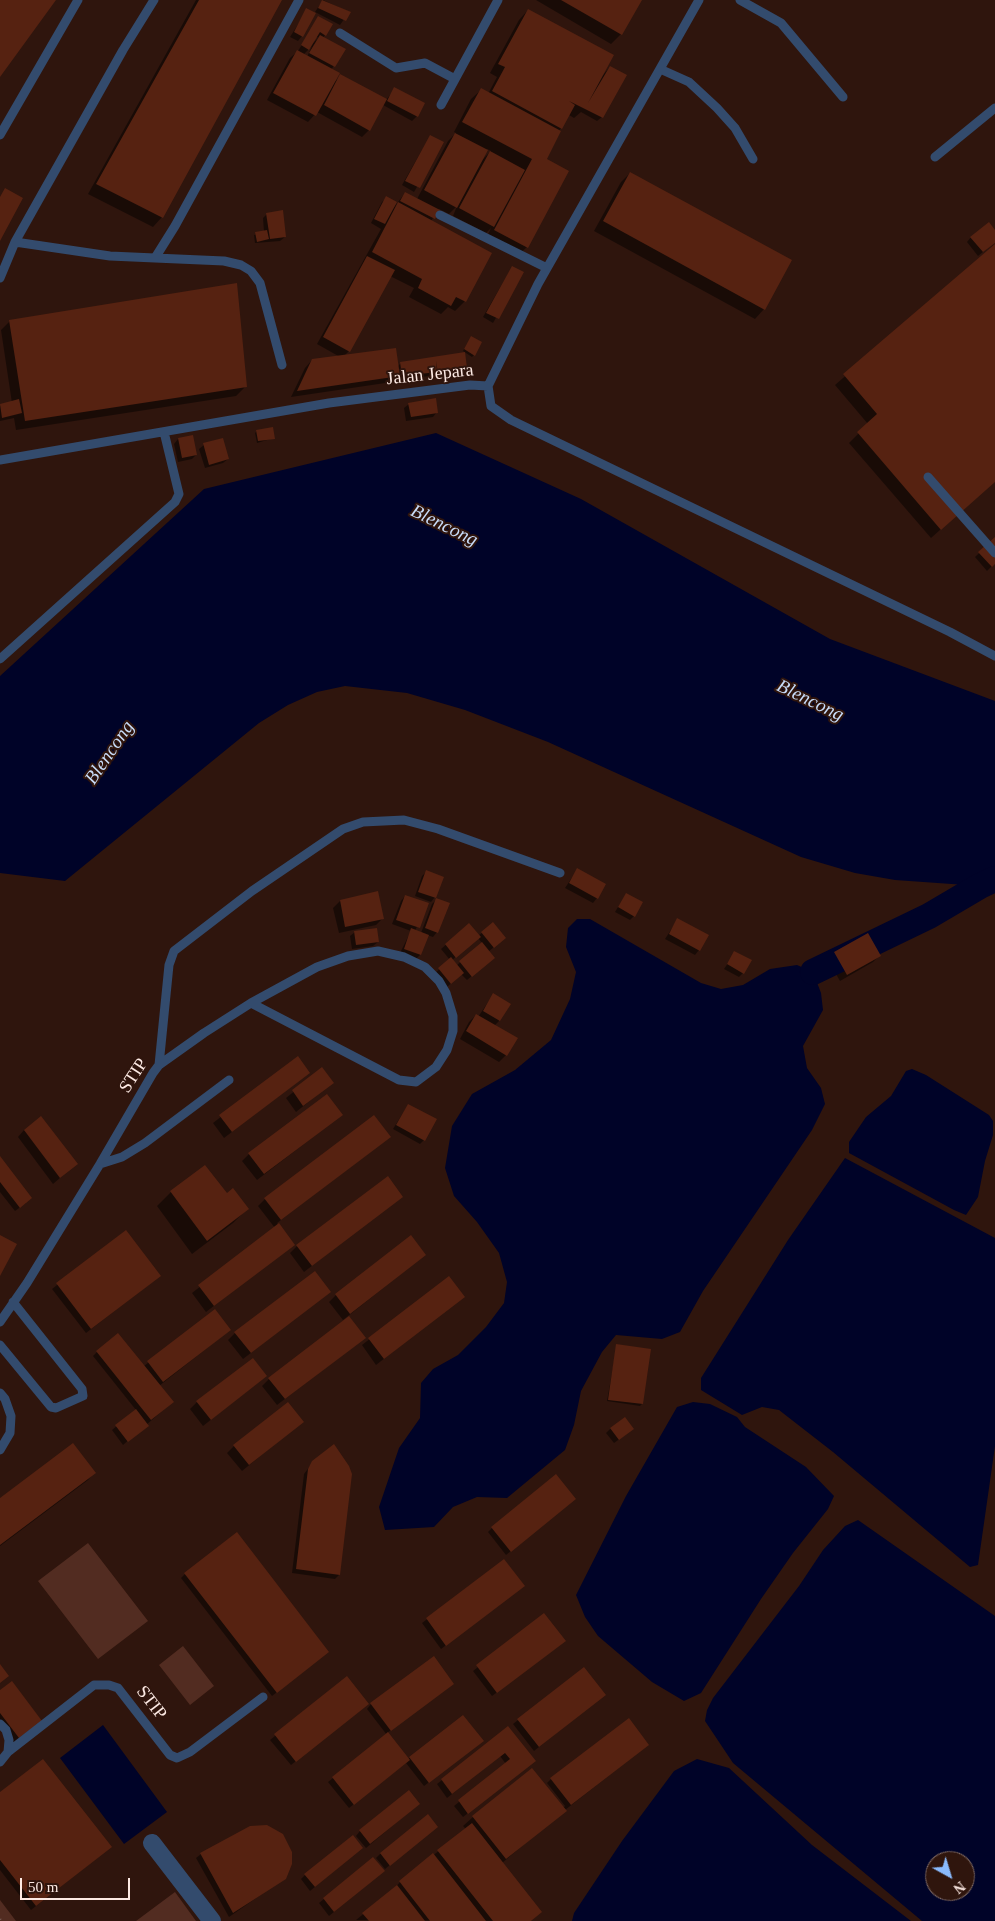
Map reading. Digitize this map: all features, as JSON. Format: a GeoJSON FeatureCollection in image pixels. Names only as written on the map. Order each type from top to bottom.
{"type":"FeatureCollection","features":[{"type":"Feature","properties":{"kind":"street"},"geometry":{"type":"LineString","coordinates":[[152,1843],[212,1921]]}},
{"type":"Feature","properties":{"kind":"lane"},"geometry":{"type":"LineString","coordinates":[[0,135],[78,0]]}},
{"type":"Feature","properties":{"kind":"lane"},"geometry":{"type":"LineString","coordinates":[[0,278],[14,242],[123,50],[154,0]]}},
{"type":"Feature","properties":{"kind":"lane"},"geometry":{"type":"LineString","coordinates":[[155,258],[175,226],[299,0]]}},
{"type":"Feature","properties":{"kind":"lane"},"geometry":{"type":"LineString","coordinates":[[441,105],[498,0]]}},
{"type":"Feature","properties":{"kind":"lane","name":"Jalan Jepara"},"geometry":{"type":"LineString","coordinates":[[0,460],[329,403],[470,386],[488,386],[547,268],[699,0]]}},
{"type":"Feature","properties":{"kind":"lane"},"geometry":{"type":"LineString","coordinates":[[740,0],[781,24],[843,97]]}},
{"type":"Feature","properties":{"kind":"lane"},"geometry":{"type":"LineString","coordinates":[[340,32],[396,68],[425,64],[454,79]]}},
{"type":"Feature","properties":{"kind":"lane"},"geometry":{"type":"LineString","coordinates":[[660,69],[689,82],[717,108],[735,128],[753,159]]}},
{"type":"Feature","properties":{"kind":"lane"},"geometry":{"type":"LineString","coordinates":[[935,157],[995,108]]}},
{"type":"Feature","properties":{"kind":"lane"},"geometry":{"type":"LineString","coordinates":[[440,215],[547,268]]}},
{"type":"Feature","properties":{"kind":"lane"},"geometry":{"type":"LineString","coordinates":[[14,242],[110,256],[224,261],[241,266],[251,271],[260,283],[282,365]]}},
{"type":"Feature","properties":{"kind":"lane"},"geometry":{"type":"LineString","coordinates":[[488,386],[491,406],[511,420],[950,632],[995,656]]}},
{"type":"Feature","properties":{"kind":"lane"},"geometry":{"type":"LineString","coordinates":[[0,659],[175,502],[179,494],[164,432]]}},
{"type":"Feature","properties":{"kind":"lane"},"geometry":{"type":"LineString","coordinates":[[928,477],[995,553]]}},
{"type":"Feature","properties":{"kind":"lane"},"geometry":{"type":"LineString","coordinates":[[159,1065],[169,965],[174,951],[252,891],[343,829],[363,822],[404,820],[438,829],[560,873]]}},
{"type":"Feature","properties":{"kind":"lane","name":"STIP"},"geometry":{"type":"LineString","coordinates":[[0,1322],[100,1164],[159,1065],[251,1003],[316,967],[348,956],[378,951],[404,957],[425,967],[439,981],[446,993],[454,1016],[453,1031],[447,1050],[436,1067],[416,1082],[407,1082],[399,1080],[251,1003]]}},
{"type":"Feature","properties":{"kind":"lane"},"geometry":{"type":"LineString","coordinates":[[100,1164],[122,1157],[145,1143],[229,1080]]}},
{"type":"Feature","properties":{"kind":"lane"},"geometry":{"type":"LineString","coordinates":[[0,1345],[51,1407],[56,1408],[83,1396],[82,1389],[13,1302]]}},
{"type":"Feature","properties":{"kind":"lane"},"geometry":{"type":"LineString","coordinates":[[0,1393],[5,1399],[11,1416],[10,1433],[0,1450]]}},
{"type":"Feature","properties":{"kind":"lane","name":"STIP"},"geometry":{"type":"LineString","coordinates":[[0,1762],[8,1752],[94,1685],[109,1685],[118,1688],[170,1755],[176,1758],[190,1752],[263,1697]]}},
{"type":"Feature","properties":{"kind":"lane"},"geometry":{"type":"LineString","coordinates":[[0,1724],[6,1730],[9,1740],[8,1752]]}},
{"type":"Feature","properties":{"kind":"shaded area"},"geometry":{"type":"Polygon","coordinates":[[[88,1543],[148,1621],[98,1659],[38,1581],[88,1543]]]}},
{"type":"Feature","properties":{"kind":"shaded area"},"geometry":{"type":"Polygon","coordinates":[[[183,1646],[214,1686],[190,1705],[159,1665],[183,1646]]]}},
{"type":"Feature","properties":{"kind":"shaded area"},"geometry":{"type":"Polygon","coordinates":[[[175,1892],[196,1921],[136,1921],[175,1892]]]}},
{"type":"Feature","properties":{"kind":"shaded area"},"geometry":{"type":"Polygon","coordinates":[[[0,1900],[16,1921],[0,1921],[0,1900]]]}},
{"type":"Feature","properties":{"kind":"water","name":"Blencong"},"geometry":{"type":"Polygon","coordinates":[[[436,433],[581,499],[830,639],[995,701],[995,893],[980,886],[895,880],[855,873],[801,857],[548,742],[465,710],[407,693],[345,686],[317,692],[288,705],[259,723],[65,881],[0,873],[0,676],[204,489],[436,433]]]}},
{"type":"Feature","properties":{"kind":"water"},"geometry":{"type":"Polygon","coordinates":[[[577,919],[590,919],[701,983],[721,989],[743,985],[770,969],[797,965],[813,972],[821,993],[823,1010],[803,1046],[807,1068],[821,1088],[825,1104],[812,1130],[703,1291],[680,1332],[662,1339],[616,1335],[602,1352],[581,1391],[574,1425],[565,1450],[507,1498],[477,1497],[453,1507],[434,1527],[385,1530],[379,1507],[399,1448],[420,1418],[421,1383],[433,1369],[458,1355],[486,1327],[504,1303],[507,1282],[499,1253],[477,1222],[454,1196],[445,1168],[452,1126],[472,1094],[515,1070],[551,1040],[570,999],[576,972],[566,947],[568,928],[577,919]]]}},
{"type":"Feature","properties":{"kind":"water"},"geometry":{"type":"Polygon","coordinates":[[[912,1069],[926,1075],[989,1115],[993,1121],[993,1135],[985,1161],[978,1197],[966,1215],[849,1153],[849,1142],[866,1117],[891,1096],[906,1071],[912,1069]]]}},
{"type":"Feature","properties":{"kind":"water"},"geometry":{"type":"Polygon","coordinates":[[[845,1158],[995,1238],[995,1446],[978,1565],[970,1567],[833,1452],[779,1410],[762,1407],[742,1415],[701,1390],[701,1378],[788,1240],[845,1158]]]}},
{"type":"Feature","properties":{"kind":"water"},"geometry":{"type":"Polygon","coordinates":[[[693,1402],[710,1404],[737,1417],[745,1427],[806,1467],[834,1496],[828,1509],[793,1553],[761,1599],[701,1693],[684,1701],[652,1682],[598,1636],[585,1617],[576,1595],[626,1496],[677,1407],[693,1402]]]}},
{"type":"Feature","properties":{"kind":"water"},"geometry":{"type":"Polygon","coordinates":[[[858,1520],[995,1616],[995,1921],[922,1921],[733,1763],[705,1721],[707,1710],[713,1698],[799,1586],[823,1550],[845,1526],[858,1520]]]}},
{"type":"Feature","properties":{"kind":"water"},"geometry":{"type":"Polygon","coordinates":[[[103,1725],[167,1812],[124,1844],[60,1758],[103,1725]]]}},
{"type":"Feature","properties":{"kind":"water"},"geometry":{"type":"Polygon","coordinates":[[[697,1759],[729,1768],[812,1845],[911,1921],[572,1921],[574,1913],[622,1841],[674,1771],[697,1759]]]}},
{"type":"Feature","properties":{"kind":"building"},"geometry":{"type":"Polygon","coordinates":[[[0,0],[56,0],[0,77],[0,0]]]}},
{"type":"Feature","properties":{"kind":"building"},"geometry":{"type":"Polygon","coordinates":[[[199,0],[282,0],[163,218],[96,184],[199,0]]]}},
{"type":"Feature","properties":{"kind":"building"},"geometry":{"type":"Polygon","coordinates":[[[322,0],[351,12],[346,21],[318,8],[322,0]]]}},
{"type":"Feature","properties":{"kind":"building"},"geometry":{"type":"Polygon","coordinates":[[[561,0],[642,0],[622,35],[561,0]]]}},
{"type":"Feature","properties":{"kind":"building"},"geometry":{"type":"Polygon","coordinates":[[[306,8],[316,13],[303,37],[294,32],[306,8]]]}},
{"type":"Feature","properties":{"kind":"building"},"geometry":{"type":"Polygon","coordinates":[[[528,9],[614,55],[588,103],[610,66],[627,75],[603,118],[569,101],[575,105],[562,129],[492,91],[505,67],[498,64],[528,9]]]}},
{"type":"Feature","properties":{"kind":"building"},"geometry":{"type":"Polygon","coordinates":[[[318,16],[333,24],[326,36],[320,32],[309,50],[301,45],[318,16]]]}},
{"type":"Feature","properties":{"kind":"building"},"geometry":{"type":"Polygon","coordinates":[[[320,35],[346,49],[335,67],[309,53],[320,35]]]}},
{"type":"Feature","properties":{"kind":"building"},"geometry":{"type":"Polygon","coordinates":[[[297,50],[340,73],[316,116],[273,93],[297,50]]]}},
{"type":"Feature","properties":{"kind":"building"},"geometry":{"type":"Polygon","coordinates":[[[340,74],[387,99],[370,131],[324,105],[340,74]]]}},
{"type":"Feature","properties":{"kind":"building"},"geometry":{"type":"Polygon","coordinates":[[[394,87],[425,103],[418,117],[387,101],[394,87]]]}},
{"type":"Feature","properties":{"kind":"building"},"geometry":{"type":"Polygon","coordinates":[[[481,88],[561,131],[547,159],[569,171],[528,248],[494,230],[532,159],[462,122],[481,88]]]}},
{"type":"Feature","properties":{"kind":"building"},"geometry":{"type":"Polygon","coordinates":[[[455,133],[488,150],[457,208],[424,190],[455,133]]]}},
{"type":"Feature","properties":{"kind":"building"},"geometry":{"type":"Polygon","coordinates":[[[430,135],[444,142],[420,188],[405,181],[430,135]]]}},
{"type":"Feature","properties":{"kind":"building"},"geometry":{"type":"Polygon","coordinates":[[[490,151],[525,170],[494,227],[459,208],[490,151]]]}},
{"type":"Feature","properties":{"kind":"building"},"geometry":{"type":"Polygon","coordinates":[[[630,172],[792,260],[765,310],[603,221],[630,172]]]}},
{"type":"Feature","properties":{"kind":"building"},"geometry":{"type":"Polygon","coordinates":[[[5,188],[23,198],[0,241],[0,197],[5,188]]]}},
{"type":"Feature","properties":{"kind":"building"},"geometry":{"type":"Polygon","coordinates":[[[405,192],[440,210],[435,219],[400,201],[405,192]]]}},
{"type":"Feature","properties":{"kind":"building"},"geometry":{"type":"Polygon","coordinates":[[[386,196],[397,202],[385,224],[374,219],[386,196]]]}},
{"type":"Feature","properties":{"kind":"building"},"geometry":{"type":"Polygon","coordinates":[[[398,202],[492,253],[466,302],[456,297],[451,306],[418,288],[422,279],[372,252],[398,202]]]}},
{"type":"Feature","properties":{"kind":"building"},"geometry":{"type":"Polygon","coordinates":[[[283,210],[286,237],[270,239],[266,213],[283,210]]]}},
{"type":"Feature","properties":{"kind":"building"},"geometry":{"type":"Polygon","coordinates":[[[989,222],[995,230],[995,243],[983,252],[970,237],[989,222]]]}},
{"type":"Feature","properties":{"kind":"building"},"geometry":{"type":"Polygon","coordinates":[[[267,230],[269,239],[257,242],[255,232],[267,230]]]}},
{"type":"Feature","properties":{"kind":"building"},"geometry":{"type":"Polygon","coordinates":[[[995,244],[995,482],[941,530],[857,432],[877,414],[843,374],[995,244]]]}},
{"type":"Feature","properties":{"kind":"building"},"geometry":{"type":"Polygon","coordinates":[[[367,256],[395,270],[350,352],[323,337],[367,256]]]}},
{"type":"Feature","properties":{"kind":"building"},"geometry":{"type":"Polygon","coordinates":[[[512,266],[524,272],[499,319],[486,313],[512,266]]]}},
{"type":"Feature","properties":{"kind":"building"},"geometry":{"type":"Polygon","coordinates":[[[237,283],[247,387],[25,421],[9,320],[237,283]]]}},
{"type":"Feature","properties":{"kind":"building"},"geometry":{"type":"Polygon","coordinates":[[[471,336],[482,342],[475,356],[464,349],[471,336]]]}},
{"type":"Feature","properties":{"kind":"building"},"geometry":{"type":"Polygon","coordinates":[[[396,348],[400,376],[297,391],[312,359],[396,348]]]}},
{"type":"Feature","properties":{"kind":"building"},"geometry":{"type":"Polygon","coordinates":[[[465,352],[467,368],[438,373],[436,361],[437,372],[402,376],[400,362],[465,352]]]}},
{"type":"Feature","properties":{"kind":"building"},"geometry":{"type":"Polygon","coordinates":[[[436,398],[438,413],[411,417],[408,403],[436,398]]]}},
{"type":"Feature","properties":{"kind":"building"},"geometry":{"type":"Polygon","coordinates":[[[19,399],[22,413],[2,418],[0,404],[19,399]]]}},
{"type":"Feature","properties":{"kind":"building"},"geometry":{"type":"Polygon","coordinates":[[[273,427],[275,439],[258,441],[256,430],[273,427]]]}},
{"type":"Feature","properties":{"kind":"building"},"geometry":{"type":"Polygon","coordinates":[[[193,435],[197,455],[182,458],[178,438],[193,435]]]}},
{"type":"Feature","properties":{"kind":"building"},"geometry":{"type":"Polygon","coordinates":[[[223,438],[229,459],[209,465],[203,443],[223,438]]]}},
{"type":"Feature","properties":{"kind":"building"},"geometry":{"type":"Polygon","coordinates":[[[995,537],[995,564],[992,567],[978,552],[995,537]]]}},
{"type":"Feature","properties":{"kind":"building"},"geometry":{"type":"Polygon","coordinates":[[[577,868],[606,884],[598,899],[569,883],[577,868]]]}},
{"type":"Feature","properties":{"kind":"building"},"geometry":{"type":"Polygon","coordinates":[[[426,870],[444,877],[436,898],[418,892],[426,870]]]}},
{"type":"Feature","properties":{"kind":"building"},"geometry":{"type":"Polygon","coordinates":[[[378,891],[384,919],[345,927],[340,900],[378,891]]]}},
{"type":"Feature","properties":{"kind":"building"},"geometry":{"type":"Polygon","coordinates":[[[626,893],[643,902],[635,917],[618,907],[626,893]]]}},
{"type":"Feature","properties":{"kind":"building"},"geometry":{"type":"Polygon","coordinates":[[[405,895],[429,903],[420,928],[396,920],[405,895]]]}},
{"type":"Feature","properties":{"kind":"building"},"geometry":{"type":"Polygon","coordinates":[[[436,898],[450,903],[438,933],[425,928],[436,898]]]}},
{"type":"Feature","properties":{"kind":"building"},"geometry":{"type":"Polygon","coordinates":[[[677,918],[709,935],[700,951],[669,934],[677,918]]]}},
{"type":"Feature","properties":{"kind":"building"},"geometry":{"type":"Polygon","coordinates":[[[493,922],[506,938],[494,948],[481,932],[493,922]]]}},
{"type":"Feature","properties":{"kind":"building"},"geometry":{"type":"Polygon","coordinates":[[[469,923],[481,937],[456,958],[445,944],[469,923]]]}},
{"type":"Feature","properties":{"kind":"building"},"geometry":{"type":"Polygon","coordinates":[[[377,928],[379,942],[356,945],[354,931],[377,928]]]}},
{"type":"Feature","properties":{"kind":"building"},"geometry":{"type":"Polygon","coordinates":[[[411,928],[429,935],[421,955],[404,949],[411,928]]]}},
{"type":"Feature","properties":{"kind":"building"},"geometry":{"type":"Polygon","coordinates":[[[868,933],[881,956],[847,975],[834,952],[868,933]]]}},
{"type":"Feature","properties":{"kind":"building"},"geometry":{"type":"Polygon","coordinates":[[[482,942],[495,958],[472,977],[459,961],[482,942]]]}},
{"type":"Feature","properties":{"kind":"building"},"geometry":{"type":"Polygon","coordinates":[[[734,951],[752,960],[744,974],[727,964],[734,951]]]}},
{"type":"Feature","properties":{"kind":"building"},"geometry":{"type":"Polygon","coordinates":[[[451,957],[464,973],[451,984],[438,968],[451,957]]]}},
{"type":"Feature","properties":{"kind":"building"},"geometry":{"type":"Polygon","coordinates":[[[493,993],[511,1004],[500,1021],[483,1011],[493,993]]]}},
{"type":"Feature","properties":{"kind":"building"},"geometry":{"type":"Polygon","coordinates":[[[476,1014],[518,1038],[507,1056],[466,1031],[476,1014]]]}},
{"type":"Feature","properties":{"kind":"building"},"geometry":{"type":"Polygon","coordinates":[[[298,1056],[310,1073],[232,1132],[219,1115],[298,1056]]]}},
{"type":"Feature","properties":{"kind":"building"},"geometry":{"type":"Polygon","coordinates":[[[322,1067],[334,1083],[303,1106],[292,1090],[322,1067]]]}},
{"type":"Feature","properties":{"kind":"building"},"geometry":{"type":"Polygon","coordinates":[[[327,1094],[343,1115],[264,1174],[248,1153],[327,1094]]]}},
{"type":"Feature","properties":{"kind":"building"},"geometry":{"type":"Polygon","coordinates":[[[408,1104],[437,1119],[425,1141],[396,1125],[408,1104]]]}},
{"type":"Feature","properties":{"kind":"building"},"geometry":{"type":"Polygon","coordinates":[[[374,1115],[391,1137],[281,1220],[264,1198],[374,1115]]]}},
{"type":"Feature","properties":{"kind":"building"},"geometry":{"type":"Polygon","coordinates":[[[41,1116],[78,1164],[60,1178],[24,1130],[41,1116]]]}},
{"type":"Feature","properties":{"kind":"building"},"geometry":{"type":"Polygon","coordinates":[[[0,1156],[32,1198],[20,1208],[0,1182],[0,1156]]]}},
{"type":"Feature","properties":{"kind":"building"},"geometry":{"type":"Polygon","coordinates":[[[205,1165],[227,1193],[233,1188],[249,1209],[207,1241],[170,1191],[205,1165]]]}},
{"type":"Feature","properties":{"kind":"building"},"geometry":{"type":"Polygon","coordinates":[[[388,1176],[403,1197],[312,1266],[296,1245],[388,1176]]]}},
{"type":"Feature","properties":{"kind":"building"},"geometry":{"type":"Polygon","coordinates":[[[279,1223],[295,1245],[214,1306],[198,1285],[279,1223]]]}},
{"type":"Feature","properties":{"kind":"building"},"geometry":{"type":"Polygon","coordinates":[[[126,1230],[161,1276],[91,1329],[56,1283],[126,1230]]]}},
{"type":"Feature","properties":{"kind":"building"},"geometry":{"type":"Polygon","coordinates":[[[0,1235],[17,1244],[0,1276],[0,1235]]]}},
{"type":"Feature","properties":{"kind":"building"},"geometry":{"type":"Polygon","coordinates":[[[411,1235],[426,1255],[350,1314],[335,1294],[411,1235]]]}},
{"type":"Feature","properties":{"kind":"building"},"geometry":{"type":"Polygon","coordinates":[[[315,1271],[331,1292],[251,1353],[234,1332],[315,1271]]]}},
{"type":"Feature","properties":{"kind":"building"},"geometry":{"type":"Polygon","coordinates":[[[449,1276],[465,1297],[384,1359],[368,1338],[449,1276]]]}},
{"type":"Feature","properties":{"kind":"building"},"geometry":{"type":"Polygon","coordinates":[[[215,1309],[231,1330],[163,1382],[147,1361],[215,1309]]]}},
{"type":"Feature","properties":{"kind":"building"},"geometry":{"type":"Polygon","coordinates":[[[349,1316],[366,1338],[285,1399],[268,1378],[349,1316]]]}},
{"type":"Feature","properties":{"kind":"building"},"geometry":{"type":"Polygon","coordinates":[[[118,1333],[174,1402],[151,1420],[96,1351],[118,1333]]]}},
{"type":"Feature","properties":{"kind":"building"},"geometry":{"type":"Polygon","coordinates":[[[616,1344],[651,1349],[643,1404],[608,1400],[616,1344]]]}},
{"type":"Feature","properties":{"kind":"building"},"geometry":{"type":"Polygon","coordinates":[[[253,1358],[267,1376],[211,1420],[196,1401],[253,1358]]]}},
{"type":"Feature","properties":{"kind":"building"},"geometry":{"type":"Polygon","coordinates":[[[288,1402],[304,1422],[249,1465],[233,1445],[288,1402]]]}},
{"type":"Feature","properties":{"kind":"building"},"geometry":{"type":"Polygon","coordinates":[[[136,1409],[149,1426],[128,1442],[115,1425],[136,1409]]]}},
{"type":"Feature","properties":{"kind":"building"},"geometry":{"type":"Polygon","coordinates":[[[625,1417],[634,1429],[619,1440],[610,1428],[625,1417]]]}},
{"type":"Feature","properties":{"kind":"building"},"geometry":{"type":"Polygon","coordinates":[[[73,1443],[96,1473],[0,1545],[0,1498],[73,1443]]]}},
{"type":"Feature","properties":{"kind":"building"},"geometry":{"type":"Polygon","coordinates":[[[334,1444],[349,1466],[352,1474],[340,1575],[296,1569],[308,1469],[312,1461],[334,1444]]]}},
{"type":"Feature","properties":{"kind":"building"},"geometry":{"type":"Polygon","coordinates":[[[556,1474],[576,1499],[511,1552],[491,1527],[556,1474]]]}},
{"type":"Feature","properties":{"kind":"building"},"geometry":{"type":"Polygon","coordinates":[[[237,1532],[329,1652],[277,1693],[184,1573],[237,1532]]]}},
{"type":"Feature","properties":{"kind":"building"},"geometry":{"type":"Polygon","coordinates":[[[504,1559],[525,1586],[446,1646],[426,1618],[504,1559]]]}},
{"type":"Feature","properties":{"kind":"building"},"geometry":{"type":"Polygon","coordinates":[[[544,1613],[566,1641],[497,1693],[476,1665],[544,1613]]]}},
{"type":"Feature","properties":{"kind":"building"},"geometry":{"type":"Polygon","coordinates":[[[434,1656],[454,1684],[391,1731],[370,1703],[434,1656]]]}},
{"type":"Feature","properties":{"kind":"building"},"geometry":{"type":"Polygon","coordinates":[[[0,1664],[9,1676],[0,1683],[0,1664]]]}},
{"type":"Feature","properties":{"kind":"building"},"geometry":{"type":"Polygon","coordinates":[[[584,1667],[606,1695],[539,1747],[517,1719],[584,1667]]]}},
{"type":"Feature","properties":{"kind":"building"},"geometry":{"type":"Polygon","coordinates":[[[347,1676],[369,1704],[296,1762],[274,1734],[347,1676]]]}},
{"type":"Feature","properties":{"kind":"building"},"geometry":{"type":"Polygon","coordinates":[[[12,1681],[42,1721],[19,1738],[0,1713],[0,1690],[12,1681]]]}},
{"type":"Feature","properties":{"kind":"building"},"geometry":{"type":"Polygon","coordinates":[[[463,1715],[484,1741],[429,1783],[409,1757],[463,1715]]]}},
{"type":"Feature","properties":{"kind":"building"},"geometry":{"type":"Polygon","coordinates":[[[629,1718],[649,1745],[571,1805],[550,1778],[629,1718]]]}},
{"type":"Feature","properties":{"kind":"building"},"geometry":{"type":"Polygon","coordinates":[[[508,1726],[536,1761],[468,1814],[458,1800],[510,1759],[505,1753],[452,1794],[441,1779],[508,1726]]]}},
{"type":"Feature","properties":{"kind":"building"},"geometry":{"type":"Polygon","coordinates":[[[388,1732],[410,1760],[354,1805],[332,1777],[388,1732]]]}},
{"type":"Feature","properties":{"kind":"building"},"geometry":{"type":"Polygon","coordinates":[[[43,1759],[112,1847],[36,1906],[0,1860],[0,1792],[43,1759]]]}},
{"type":"Feature","properties":{"kind":"building"},"geometry":{"type":"Polygon","coordinates":[[[532,1768],[567,1811],[506,1859],[472,1816],[532,1768]]]}},
{"type":"Feature","properties":{"kind":"building"},"geometry":{"type":"Polygon","coordinates":[[[409,1790],[420,1804],[370,1844],[359,1830],[409,1790]]]}},
{"type":"Feature","properties":{"kind":"building"},"geometry":{"type":"Polygon","coordinates":[[[428,1814],[438,1827],[390,1866],[380,1853],[428,1814]]]}},
{"type":"Feature","properties":{"kind":"building"},"geometry":{"type":"Polygon","coordinates":[[[472,1823],[542,1912],[531,1921],[493,1921],[437,1850],[472,1823]]]}},
{"type":"Feature","properties":{"kind":"building"},"geometry":{"type":"Polygon","coordinates":[[[267,1825],[283,1834],[292,1852],[292,1864],[286,1879],[233,1913],[200,1853],[250,1826],[267,1825]]]}},
{"type":"Feature","properties":{"kind":"building"},"geometry":{"type":"Polygon","coordinates":[[[353,1835],[363,1848],[315,1887],[304,1874],[353,1835]]]}},
{"type":"Feature","properties":{"kind":"building"},"geometry":{"type":"Polygon","coordinates":[[[433,1853],[486,1921],[430,1921],[399,1881],[433,1853]]]}},
{"type":"Feature","properties":{"kind":"building"},"geometry":{"type":"Polygon","coordinates":[[[373,1857],[385,1871],[334,1912],[323,1898],[373,1857]]]}},
{"type":"Feature","properties":{"kind":"building"},"geometry":{"type":"Polygon","coordinates":[[[397,1885],[425,1921],[369,1921],[362,1913],[397,1885]]]}},
{"type":"Feature","properties":{"kind":"waterway"},"geometry":{"type":"LineString","coordinates":[[813,972],[929,916],[995,879]]}}]}
